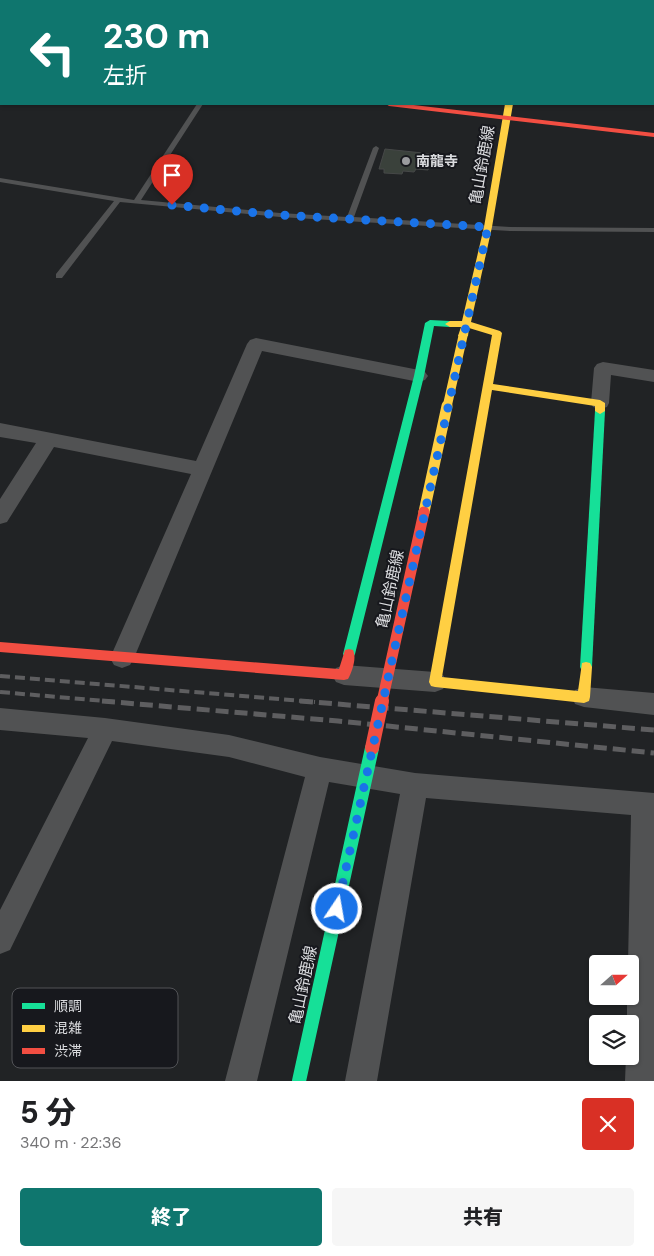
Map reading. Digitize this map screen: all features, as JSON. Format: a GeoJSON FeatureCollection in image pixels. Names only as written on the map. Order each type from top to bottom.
{"type":"FeatureCollection","features":[{"type":"Feature","properties":{"kind":"street"},"geometry":{"type":"LineString","coordinates":[[399,105],[654,135]]}},
{"type":"Feature","properties":{"kind":"street","name":"亀山鈴鹿線"},"geometry":{"type":"LineString","coordinates":[[299,1081],[488,227],[509,105]]}},
{"type":"Feature","properties":{"kind":"street"},"geometry":{"type":"LineString","coordinates":[[344,675],[419,376],[430,323],[466,324],[496,333],[435,682]]}},
{"type":"Feature","properties":{"kind":"street"},"geometry":{"type":"LineString","coordinates":[[122,658],[256,344],[419,376]]}},
{"type":"Feature","properties":{"kind":"street"},"geometry":{"type":"LineString","coordinates":[[584,697],[603,368],[654,376]]}},
{"type":"Feature","properties":{"kind":"street"},"geometry":{"type":"LineString","coordinates":[[488,386],[600,403]]}},
{"type":"Feature","properties":{"kind":"street"},"geometry":{"type":"LineString","coordinates":[[0,430],[202,469]]}},
{"type":"Feature","properties":{"kind":"street"},"geometry":{"type":"LineString","coordinates":[[0,516],[48,439]]}},
{"type":"Feature","properties":{"kind":"street"},"geometry":{"type":"LineString","coordinates":[[0,647],[435,682],[654,704]]}},
{"type":"Feature","properties":{"kind":"street"},"geometry":{"type":"LineString","coordinates":[[0,719],[105,729],[228,746],[320,769],[415,785],[649,805],[641,1081]]}},
{"type":"Feature","properties":{"kind":"street"},"geometry":{"type":"LineString","coordinates":[[0,940],[105,729]]}},
{"type":"Feature","properties":{"kind":"street"},"geometry":{"type":"LineString","coordinates":[[240,1081],[320,769]]}},
{"type":"Feature","properties":{"kind":"street"},"geometry":{"type":"LineString","coordinates":[[361,1081],[415,785]]}},
{"type":"Feature","properties":{"kind":"lane"},"geometry":{"type":"LineString","coordinates":[[136,202],[199,105]]}},
{"type":"Feature","properties":{"kind":"lane"},"geometry":{"type":"LineString","coordinates":[[350,219],[376,148]]}},
{"type":"Feature","properties":{"kind":"lane"},"geometry":{"type":"LineString","coordinates":[[0,180],[118,200],[350,219],[488,227],[654,230]]}},
{"type":"Feature","properties":{"kind":"lane"},"geometry":{"type":"LineString","coordinates":[[60,276],[118,200]]}},
{"type":"Feature","properties":{"kind":"building","name":"南龍寺"},"geometry":{"type":"Polygon","coordinates":[[[385,149],[432,154],[428,170],[403,171],[402,174],[384,173],[384,169],[379,169],[385,149]]]}},
{"type":"Feature","properties":{"kind":"railway"},"geometry":{"type":"LineString","coordinates":[[0,676],[315,702]]}},
{"type":"Feature","properties":{"kind":"railway"},"geometry":{"type":"LineString","coordinates":[[0,692],[116,702]]}},
{"type":"Feature","properties":{"kind":"railway"},"geometry":{"type":"LineString","coordinates":[[102,701],[338,721],[654,753]]}},
{"type":"Feature","properties":{"kind":"railway"},"geometry":{"type":"LineString","coordinates":[[300,701],[654,730]]}},
{"type":"Feature","properties":{"kind":"traffic: fast"},"geometry":{"type":"LineString","coordinates":[[349,654],[419,376],[430,323],[450,324]]}},
{"type":"Feature","properties":{"kind":"traffic: fast"},"geometry":{"type":"LineString","coordinates":[[586,667],[600,411]]}},
{"type":"Feature","properties":{"kind":"traffic: fast"},"geometry":{"type":"LineString","coordinates":[[299,1081],[372,748]]}},
{"type":"Feature","properties":{"kind":"traffic: slow"},"geometry":{"type":"LineString","coordinates":[[463,336],[488,227],[509,105]]}},
{"type":"Feature","properties":{"kind":"traffic: slow"},"geometry":{"type":"LineString","coordinates":[[450,324],[466,324],[497,333],[488,386],[600,403],[600,411]]}},
{"type":"Feature","properties":{"kind":"traffic: slow"},"geometry":{"type":"LineString","coordinates":[[424,512],[463,336]]}},
{"type":"Feature","properties":{"kind":"traffic: slow"},"geometry":{"type":"LineString","coordinates":[[488,386],[435,682],[584,697],[586,667]]}},
{"type":"Feature","properties":{"kind":"traffic: jam"},"geometry":{"type":"LineString","coordinates":[[398,105],[654,135]]}},
{"type":"Feature","properties":{"kind":"traffic: jam"},"geometry":{"type":"LineString","coordinates":[[372,748],[424,512]]}},
{"type":"Feature","properties":{"kind":"traffic: jam"},"geometry":{"type":"LineString","coordinates":[[0,647],[344,675],[349,654]]}},
{"type":"Feature","properties":{"kind":"place","name":"南龍寺"},"geometry":{"type":"Point","coordinates":[406,161]}},
{"type":"Feature","properties":{"kind":"route"},"geometry":{"type":"LineString","coordinates":[[172,205],[280,215],[488,227],[337,909]]}}]}
